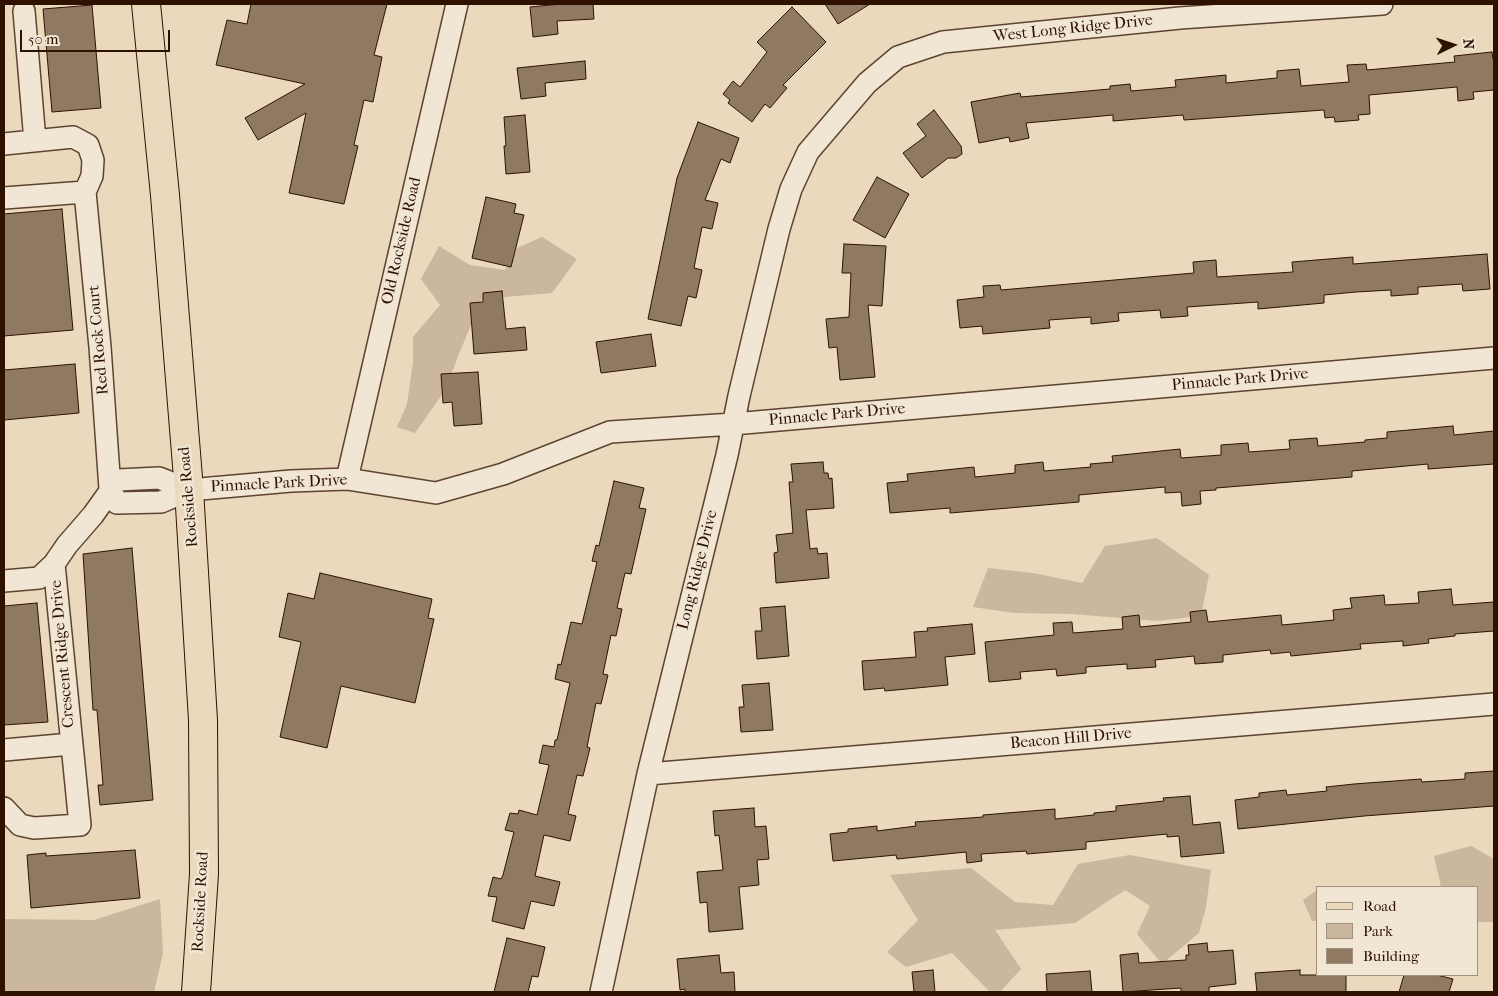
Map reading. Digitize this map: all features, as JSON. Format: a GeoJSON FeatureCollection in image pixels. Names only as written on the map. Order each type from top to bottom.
{"type":"FeatureCollection","features":[{"type":"Feature","properties":{"kind":"main road","name":"Rockside Road"},"geometry":{"type":"LineString","coordinates":[[146,4],[165,195],[189,490],[203,720],[204,874],[196,992]]}},
{"type":"Feature","properties":{"kind":"street","name":"Old Rockside Road"},"geometry":{"type":"LineString","coordinates":[[347,479],[457,4]]}},
{"type":"Feature","properties":{"kind":"street","name":"West Long Ridge Drive"},"geometry":{"type":"LineString","coordinates":[[808,152],[868,83],[898,57],[943,42],[1180,18],[1382,4]]}},
{"type":"Feature","properties":{"kind":"street"},"geometry":{"type":"LineString","coordinates":[[24,11],[35,141]]}},
{"type":"Feature","properties":{"kind":"street"},"geometry":{"type":"LineString","coordinates":[[4,144],[73,137],[88,145],[93,160],[92,176],[84,192],[4,198]]}},
{"type":"Feature","properties":{"kind":"street","name":"Long Ridge Drive"},"geometry":{"type":"LineString","coordinates":[[600,992],[648,774],[779,229],[791,189],[808,152]]}},
{"type":"Feature","properties":{"kind":"street","name":"Red Rock Court"},"geometry":{"type":"LineString","coordinates":[[84,192],[100,347],[110,489]]}},
{"type":"Feature","properties":{"kind":"street","name":"Pinnacle Park Drive"},"geometry":{"type":"LineString","coordinates":[[189,490],[291,481],[347,479],[436,493],[503,474],[610,432],[733,424],[1494,358]]}},
{"type":"Feature","properties":{"kind":"street"},"geometry":{"type":"LineString","coordinates":[[110,489],[117,503],[161,502],[189,490]]}},
{"type":"Feature","properties":{"kind":"street","name":"Crescent Ridge Drive"},"geometry":{"type":"LineString","coordinates":[[4,581],[39,578],[54,564],[67,545],[93,515],[110,489]]}},
{"type":"Feature","properties":{"kind":"street","name":"Crescent Ridge Drive"},"geometry":{"type":"LineString","coordinates":[[4,808],[20,825],[34,828],[80,825],[54,564]]}},
{"type":"Feature","properties":{"kind":"street","name":"Beacon Hill Drive"},"geometry":{"type":"LineString","coordinates":[[648,774],[1494,704]]}},
{"type":"Feature","properties":{"kind":"street","name":"Crescent Ridge Drive"},"geometry":{"type":"LineString","coordinates":[[4,750],[71,744]]}},
{"type":"Feature","properties":{"kind":"green space"},"geometry":{"type":"Polygon","coordinates":[[[542,237],[577,259],[552,293],[482,299],[446,389],[415,433],[397,427],[407,404],[413,362],[413,337],[440,305],[421,279],[439,246],[470,265],[505,270],[517,248],[542,237]]]}},
{"type":"Feature","properties":{"kind":"green space"},"geometry":{"type":"Polygon","coordinates":[[[1157,538],[1209,575],[1201,616],[1158,621],[1072,614],[1014,613],[973,607],[988,568],[1033,573],[1082,583],[1105,546],[1157,538]]]}},
{"type":"Feature","properties":{"kind":"green space"},"geometry":{"type":"Polygon","coordinates":[[[1471,846],[1494,859],[1494,922],[1478,922],[1478,886],[1441,886],[1434,856],[1471,846]]]}},
{"type":"Feature","properties":{"kind":"green space"},"geometry":{"type":"Polygon","coordinates":[[[1130,855],[1211,870],[1206,907],[1199,933],[1162,964],[1137,934],[1150,906],[1125,890],[1075,923],[995,930],[1021,969],[1000,992],[990,992],[952,953],[906,967],[887,952],[918,920],[890,875],[971,868],[1015,902],[1053,905],[1078,864],[1130,855]]]}},
{"type":"Feature","properties":{"kind":"green space"},"geometry":{"type":"Polygon","coordinates":[[[1316,891],[1316,921],[1312,921],[1303,900],[1316,891]]]}},
{"type":"Feature","properties":{"kind":"green space"},"geometry":{"type":"Polygon","coordinates":[[[160,899],[163,953],[154,992],[4,992],[4,919],[94,920],[160,899]]]}},
{"type":"Feature","properties":{"kind":"building"},"geometry":{"type":"Polygon","coordinates":[[[251,4],[387,4],[374,55],[382,57],[373,102],[364,100],[354,145],[358,146],[344,204],[289,193],[306,113],[258,140],[245,118],[305,84],[216,65],[227,20],[247,24],[251,4]]]}},
{"type":"Feature","properties":{"kind":"building"},"geometry":{"type":"Polygon","coordinates":[[[561,4],[593,4],[594,19],[557,21],[558,34],[533,37],[530,7],[561,4]]]}},
{"type":"Feature","properties":{"kind":"building"},"geometry":{"type":"Polygon","coordinates":[[[825,4],[870,4],[838,24],[825,4]]]}},
{"type":"Feature","properties":{"kind":"building"},"geometry":{"type":"Polygon","coordinates":[[[92,5],[101,108],[52,112],[43,9],[92,5]]]}},
{"type":"Feature","properties":{"kind":"building"},"geometry":{"type":"Polygon","coordinates":[[[792,7],[826,42],[783,85],[787,88],[770,108],[765,104],[752,122],[728,103],[730,100],[723,94],[733,81],[740,87],[767,52],[757,42],[792,7]]]}},
{"type":"Feature","properties":{"kind":"building"},"geometry":{"type":"Polygon","coordinates":[[[1492,52],[1494,59],[1494,90],[1473,92],[1474,99],[1458,101],[1457,87],[1369,95],[1370,114],[1358,115],[1359,120],[1335,122],[1334,117],[1325,118],[1324,110],[1184,120],[1183,115],[1113,121],[1113,115],[1026,123],[1029,138],[1010,142],[1009,137],[979,143],[971,102],[1020,93],[1021,97],[1110,89],[1110,86],[1130,84],[1131,91],[1176,87],[1175,80],[1226,75],[1226,83],[1277,78],[1277,71],[1299,69],[1301,86],[1349,82],[1347,65],[1366,64],[1367,70],[1455,62],[1454,56],[1492,52]]]}},
{"type":"Feature","properties":{"kind":"building"},"geometry":{"type":"Polygon","coordinates":[[[585,61],[586,79],[545,83],[546,96],[521,99],[517,68],[585,61]]]}},
{"type":"Feature","properties":{"kind":"building"},"geometry":{"type":"Polygon","coordinates":[[[934,110],[961,146],[962,154],[956,158],[948,158],[922,178],[903,153],[926,136],[917,124],[934,110]]]}},
{"type":"Feature","properties":{"kind":"building"},"geometry":{"type":"Polygon","coordinates":[[[525,115],[530,172],[506,174],[504,117],[525,115]]]}},
{"type":"Feature","properties":{"kind":"building"},"geometry":{"type":"Polygon","coordinates":[[[698,122],[739,138],[730,163],[721,159],[705,200],[718,203],[712,229],[702,227],[694,268],[702,270],[696,298],[688,296],[681,326],[648,319],[677,178],[698,122]]]}},
{"type":"Feature","properties":{"kind":"building"},"geometry":{"type":"Polygon","coordinates":[[[877,177],[909,194],[885,238],[853,220],[877,177]]]}},
{"type":"Feature","properties":{"kind":"building"},"geometry":{"type":"Polygon","coordinates":[[[486,197],[516,204],[514,213],[524,215],[511,267],[472,258],[486,197]]]}},
{"type":"Feature","properties":{"kind":"building"},"geometry":{"type":"Polygon","coordinates":[[[62,209],[73,330],[4,336],[4,214],[62,209]]]}},
{"type":"Feature","properties":{"kind":"building"},"geometry":{"type":"Polygon","coordinates":[[[844,244],[886,246],[882,306],[868,305],[875,377],[840,380],[837,347],[829,348],[826,319],[849,317],[851,273],[842,273],[844,244]]]}},
{"type":"Feature","properties":{"kind":"building"},"geometry":{"type":"Polygon","coordinates":[[[1487,254],[1490,289],[1463,291],[1462,284],[1418,287],[1418,294],[1391,296],[1391,290],[1356,292],[1324,295],[1324,303],[1258,309],[1258,302],[1187,307],[1188,316],[1161,318],[1160,310],[1118,313],[1119,321],[1091,324],[1091,317],[1049,320],[1050,328],[983,334],[982,326],[960,328],[957,300],[984,297],[983,286],[1000,285],[1001,290],[1194,273],[1193,262],[1216,260],[1217,277],[1293,272],[1292,262],[1353,257],[1353,264],[1487,254]]]}},
{"type":"Feature","properties":{"kind":"building"},"geometry":{"type":"Polygon","coordinates":[[[502,291],[506,329],[525,327],[527,350],[474,354],[470,303],[483,302],[483,293],[502,291]]]}},
{"type":"Feature","properties":{"kind":"building"},"geometry":{"type":"Polygon","coordinates":[[[651,334],[656,366],[601,373],[596,342],[651,334]]]}},
{"type":"Feature","properties":{"kind":"building"},"geometry":{"type":"Polygon","coordinates":[[[75,364],[79,413],[4,420],[4,370],[75,364]]]}},
{"type":"Feature","properties":{"kind":"building"},"geometry":{"type":"Polygon","coordinates":[[[478,372],[482,424],[454,426],[452,402],[443,403],[441,374],[478,372]]]}},
{"type":"Feature","properties":{"kind":"building"},"geometry":{"type":"Polygon","coordinates":[[[1453,426],[1454,435],[1494,431],[1494,464],[1428,469],[1428,464],[1352,471],[1352,477],[1216,488],[1216,490],[1200,491],[1201,504],[1182,506],[1181,492],[1165,493],[1165,487],[1079,495],[1079,502],[950,513],[950,508],[890,513],[887,483],[908,481],[907,474],[974,467],[975,477],[1015,473],[1015,465],[1043,462],[1044,471],[1091,467],[1090,464],[1113,462],[1112,456],[1180,449],[1181,458],[1221,455],[1221,445],[1248,443],[1249,452],[1290,449],[1289,440],[1317,438],[1318,446],[1365,442],[1365,440],[1387,438],[1387,432],[1453,426]]]}},
{"type":"Feature","properties":{"kind":"building"},"geometry":{"type":"Polygon","coordinates":[[[823,462],[824,473],[828,473],[829,479],[832,478],[834,508],[806,510],[810,549],[817,548],[818,554],[827,553],[829,578],[776,583],[774,553],[778,552],[776,535],[793,533],[789,482],[793,482],[791,464],[823,462]]]}},
{"type":"Feature","properties":{"kind":"building"},"geometry":{"type":"Polygon","coordinates":[[[614,481],[644,488],[639,508],[646,509],[631,574],[625,573],[617,608],[622,609],[616,636],[611,635],[603,674],[608,675],[601,704],[596,703],[587,747],[590,748],[583,776],[577,775],[568,814],[576,816],[570,841],[544,835],[535,876],[560,882],[554,906],[531,901],[524,929],[492,921],[497,897],[488,896],[493,877],[501,879],[503,875],[514,832],[505,830],[510,813],[518,814],[519,810],[537,815],[549,765],[539,763],[543,745],[554,747],[570,683],[555,679],[558,664],[561,665],[571,622],[582,624],[597,562],[592,561],[596,545],[599,546],[614,481]]]}},
{"type":"Feature","properties":{"kind":"building"},"geometry":{"type":"Polygon","coordinates":[[[132,548],[153,800],[100,805],[98,785],[103,785],[97,710],[93,710],[83,554],[132,548]]]}},
{"type":"Feature","properties":{"kind":"building"},"geometry":{"type":"Polygon","coordinates":[[[320,573],[432,599],[428,618],[434,619],[415,703],[341,686],[327,748],[280,737],[301,642],[279,637],[288,593],[314,599],[320,573]]]}},
{"type":"Feature","properties":{"kind":"building"},"geometry":{"type":"Polygon","coordinates":[[[1451,589],[1453,605],[1494,602],[1494,631],[1455,634],[1455,636],[1428,639],[1429,643],[1403,646],[1403,641],[1360,644],[1361,649],[1291,656],[1290,652],[1271,654],[1270,650],[1223,655],[1223,662],[1195,664],[1194,656],[1155,660],[1156,667],[1127,669],[1127,664],[1086,667],[1086,673],[1057,676],[1056,669],[1020,672],[1021,679],[989,682],[985,642],[1054,635],[1053,623],[1072,622],[1073,633],[1123,629],[1122,617],[1139,615],[1140,627],[1191,622],[1190,612],[1206,610],[1208,622],[1281,615],[1282,625],[1334,620],[1333,610],[1352,608],[1350,598],[1384,595],[1385,605],[1419,603],[1418,592],[1451,589]]]}},
{"type":"Feature","properties":{"kind":"building"},"geometry":{"type":"Polygon","coordinates":[[[37,603],[48,722],[4,725],[4,606],[37,603]]]}},
{"type":"Feature","properties":{"kind":"building"},"geometry":{"type":"Polygon","coordinates":[[[785,606],[789,656],[757,659],[755,631],[762,631],[760,608],[785,606]]]}},
{"type":"Feature","properties":{"kind":"building"},"geometry":{"type":"Polygon","coordinates":[[[972,624],[975,654],[945,657],[948,685],[885,691],[884,688],[864,690],[862,661],[916,657],[914,632],[928,631],[927,628],[972,624]]]}},
{"type":"Feature","properties":{"kind":"building"},"geometry":{"type":"Polygon","coordinates":[[[769,683],[773,730],[741,732],[739,707],[744,707],[742,685],[769,683]]]}},
{"type":"Feature","properties":{"kind":"building"},"geometry":{"type":"Polygon","coordinates":[[[1494,771],[1494,806],[1364,816],[1238,829],[1235,800],[1259,797],[1259,793],[1286,790],[1287,795],[1327,791],[1326,787],[1354,784],[1421,779],[1422,782],[1465,779],[1465,773],[1494,771]]]}},
{"type":"Feature","properties":{"kind":"building"},"geometry":{"type":"Polygon","coordinates":[[[1190,796],[1193,825],[1220,822],[1224,853],[1181,857],[1179,836],[1167,837],[1167,834],[1086,842],[1086,849],[1027,854],[1026,851],[981,854],[982,861],[967,863],[966,852],[897,859],[896,855],[833,861],[830,834],[848,832],[848,829],[877,826],[877,831],[916,826],[915,822],[1055,809],[1055,819],[1094,815],[1094,813],[1116,811],[1116,806],[1164,801],[1163,798],[1190,796]]]}},
{"type":"Feature","properties":{"kind":"building"},"geometry":{"type":"Polygon","coordinates":[[[754,808],[755,827],[766,826],[769,859],[757,860],[759,885],[739,887],[743,929],[709,932],[707,902],[700,903],[697,872],[723,870],[719,835],[715,836],[713,811],[754,808]]]}},
{"type":"Feature","properties":{"kind":"building"},"geometry":{"type":"Polygon","coordinates":[[[135,850],[140,898],[31,908],[27,855],[46,853],[46,856],[135,850]]]}},
{"type":"Feature","properties":{"kind":"building"},"geometry":{"type":"Polygon","coordinates":[[[507,938],[545,947],[538,977],[532,976],[528,992],[494,992],[507,938]]]}},
{"type":"Feature","properties":{"kind":"building"},"geometry":{"type":"Polygon","coordinates":[[[1207,943],[1208,952],[1233,950],[1236,984],[1209,987],[1209,992],[1181,992],[1181,988],[1123,992],[1120,955],[1138,953],[1139,963],[1186,960],[1186,955],[1189,955],[1188,945],[1207,943]]]}},
{"type":"Feature","properties":{"kind":"building"},"geometry":{"type":"Polygon","coordinates":[[[719,955],[721,973],[734,972],[735,992],[685,992],[685,989],[680,990],[677,959],[719,955]]]}},
{"type":"Feature","properties":{"kind":"building"},"geometry":{"type":"Polygon","coordinates":[[[933,970],[935,992],[914,992],[912,972],[933,970]]]}},
{"type":"Feature","properties":{"kind":"building"},"geometry":{"type":"Polygon","coordinates":[[[1300,970],[1300,975],[1346,976],[1346,992],[1257,992],[1255,973],[1300,970]]]}},
{"type":"Feature","properties":{"kind":"building"},"geometry":{"type":"Polygon","coordinates":[[[1090,971],[1092,992],[1047,992],[1046,974],[1090,971]]]}},
{"type":"Feature","properties":{"kind":"building"},"geometry":{"type":"Polygon","coordinates":[[[1404,976],[1441,976],[1453,979],[1449,992],[1399,992],[1404,976]]]}}]}
